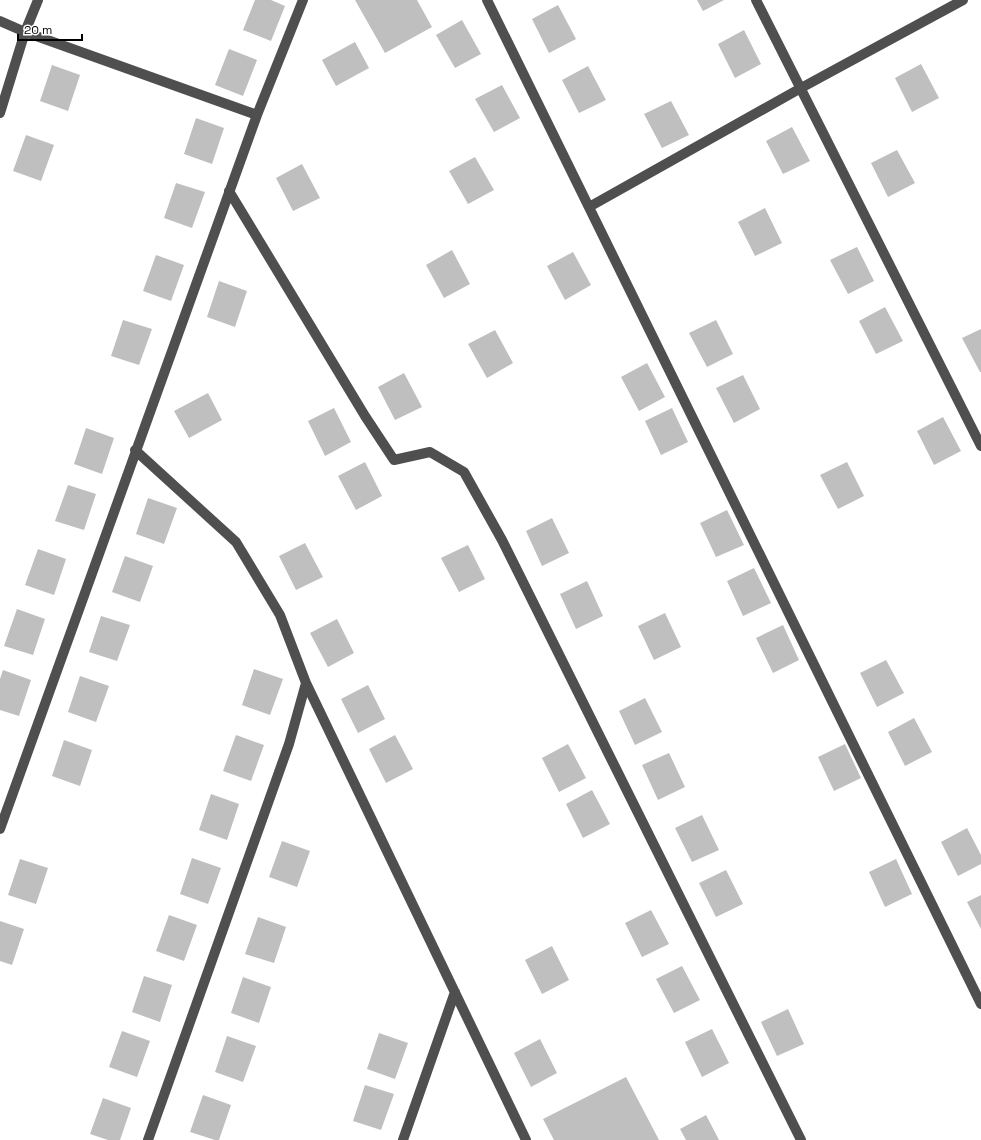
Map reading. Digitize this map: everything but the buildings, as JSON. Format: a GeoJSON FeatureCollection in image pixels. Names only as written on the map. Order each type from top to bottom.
{"type":"FeatureCollection","features":[{"type":"Feature","properties":{"kind":"street"},"geometry":{"type":"LineString","coordinates":[[0,113],[25,32],[38,0]]}},
{"type":"Feature","properties":{"kind":"street"},"geometry":{"type":"LineString","coordinates":[[0,829],[135,450],[257,116],[303,0]]}},
{"type":"Feature","properties":{"kind":"street"},"geometry":{"type":"LineString","coordinates":[[487,0],[981,1004]]}},
{"type":"Feature","properties":{"kind":"street"},"geometry":{"type":"LineString","coordinates":[[756,0],[981,446]]}},
{"type":"Feature","properties":{"kind":"street"},"geometry":{"type":"LineString","coordinates":[[589,207],[801,88],[963,0]]}},
{"type":"Feature","properties":{"kind":"street"},"geometry":{"type":"LineString","coordinates":[[0,21],[25,32],[257,116]]}},
{"type":"Feature","properties":{"kind":"street"},"geometry":{"type":"LineString","coordinates":[[230,191],[365,416],[394,460],[430,452],[464,472],[502,540],[801,1140]]}},
{"type":"Feature","properties":{"kind":"street"},"geometry":{"type":"LineString","coordinates":[[135,450],[236,542],[280,616],[306,683],[526,1140]]}},
{"type":"Feature","properties":{"kind":"street"},"geometry":{"type":"LineString","coordinates":[[148,1140],[289,744],[306,683]]}},
{"type":"Feature","properties":{"kind":"street"},"geometry":{"type":"LineString","coordinates":[[403,1140],[455,992]]}}]}
